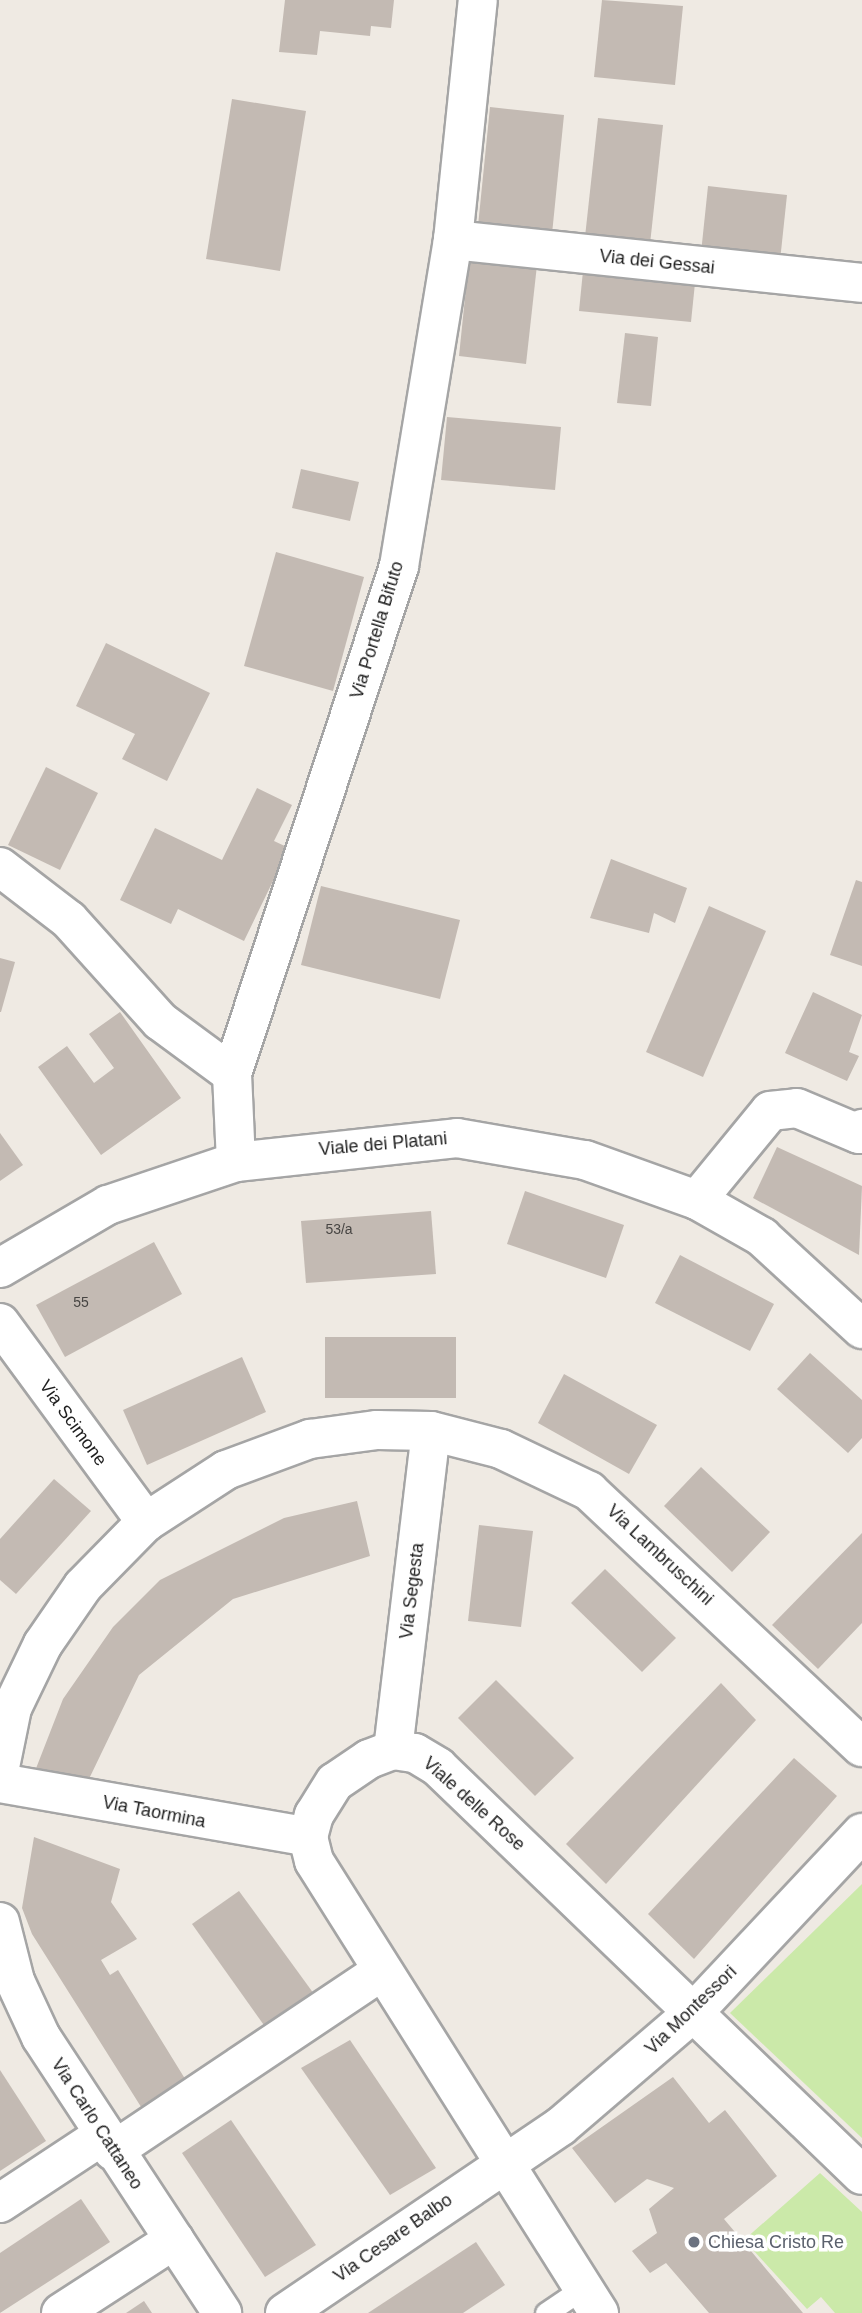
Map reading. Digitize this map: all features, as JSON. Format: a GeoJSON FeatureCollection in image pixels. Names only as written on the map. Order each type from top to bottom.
{"type":"FeatureCollection","features":[{"type":"Feature","properties":{"kind":"street","name":"Via Portella Bifuto"},"geometry":{"type":"LineString","coordinates":[[236,1162],[232,1074],[399,566],[453,240],[478,0]]}},
{"type":"Feature","properties":{"kind":"street","name":"Via dei Gessai"},"geometry":{"type":"LineString","coordinates":[[453,240],[862,283]]}},
{"type":"Feature","properties":{"kind":"street"},"geometry":{"type":"LineString","coordinates":[[0,867],[69,920],[160,1021],[232,1074]]}},
{"type":"Feature","properties":{"kind":"street"},"geometry":{"type":"LineString","coordinates":[[697,1200],[770,1111],[797,1108],[859,1134],[862,1129]]}},
{"type":"Feature","properties":{"kind":"street","name":"Viale dei Platani"},"geometry":{"type":"LineString","coordinates":[[0,1268],[108,1205],[236,1162],[457,1138],[585,1160],[697,1200],[762,1237],[862,1329]]}},
{"type":"Feature","properties":{"kind":"street","name":"Via Scimone"},"geometry":{"type":"LineString","coordinates":[[0,1324],[146,1522]]}},
{"type":"Feature","properties":{"kind":"street","name":"Via Lambruschini"},"geometry":{"type":"LineString","coordinates":[[146,1522],[226,1470],[310,1438],[431,1431],[502,1449],[589,1491],[862,1747]]}},
{"type":"Feature","properties":{"kind":"street","name":"Via Segesta"},"geometry":{"type":"LineString","coordinates":[[393,1750],[431,1431]]}},
{"type":"Feature","properties":{"kind":"street"},"geometry":{"type":"LineString","coordinates":[[0,1767],[12,1708],[43,1644],[83,1586],[146,1522]]}},
{"type":"Feature","properties":{"kind":"street"},"geometry":{"type":"LineString","coordinates":[[393,1750],[335,1782],[308,1837],[314,1861],[500,2164],[591,2301]]}},
{"type":"Feature","properties":{"kind":"street","name":"Viale delle Rose"},"geometry":{"type":"LineString","coordinates":[[393,1750],[415,1753],[438,1767],[862,2175]]}},
{"type":"Feature","properties":{"kind":"street","name":"Via Taormina"},"geometry":{"type":"LineString","coordinates":[[0,1783],[308,1837]]}},
{"type":"Feature","properties":{"kind":"street","name":"Via Montessori"},"geometry":{"type":"LineString","coordinates":[[500,2164],[561,2126],[693,2013],[862,1833]]}},
{"type":"Feature","properties":{"kind":"street","name":"Via Carlo Cattaneo"},"geometry":{"type":"LineString","coordinates":[[0,1922],[13,2011],[108,2143],[222,2313]]}},
{"type":"Feature","properties":{"kind":"street"},"geometry":{"type":"LineString","coordinates":[[0,2203],[108,2143],[382,1970]]}},
{"type":"Feature","properties":{"kind":"street","name":"Via Cesare Balbo"},"geometry":{"type":"LineString","coordinates":[[285,2313],[500,2164]]}},
{"type":"Feature","properties":{"kind":"street"},"geometry":{"type":"LineString","coordinates":[[61,2313],[173,2241]]}},
{"type":"Feature","properties":{"kind":"lane"},"geometry":{"type":"LineString","coordinates":[[546,2313],[591,2301]]}},
{"type":"Feature","properties":{"kind":"green space"},"geometry":{"type":"Polygon","coordinates":[[[862,1884],[862,2138],[730,2013],[862,1884]]]}},
{"type":"Feature","properties":{"kind":"green space"},"geometry":{"type":"Polygon","coordinates":[[[820,2173],[862,2212],[862,2313],[835,2313],[821,2297],[807,2309],[744,2240],[820,2173]]]}},
{"type":"Feature","properties":{"kind":"building"},"geometry":{"type":"Polygon","coordinates":[[[285,0],[394,0],[391,28],[371,26],[370,36],[320,31],[317,55],[279,52],[285,0]]]}},
{"type":"Feature","properties":{"kind":"building"},"geometry":{"type":"Polygon","coordinates":[[[602,0],[683,6],[675,85],[594,77],[602,0]]]}},
{"type":"Feature","properties":{"kind":"building"},"geometry":{"type":"Polygon","coordinates":[[[232,99],[306,111],[280,271],[206,259],[232,99]]]}},
{"type":"Feature","properties":{"kind":"building"},"geometry":{"type":"Polygon","coordinates":[[[490,107],[564,115],[552,234],[478,226],[490,107]]]}},
{"type":"Feature","properties":{"kind":"building"},"geometry":{"type":"Polygon","coordinates":[[[598,118],[663,125],[650,244],[585,237],[598,118]]]}},
{"type":"Feature","properties":{"kind":"building"},"geometry":{"type":"Polygon","coordinates":[[[708,186],[787,195],[780,261],[701,253],[708,186]]]}},
{"type":"Feature","properties":{"kind":"building"},"geometry":{"type":"Polygon","coordinates":[[[469,259],[537,265],[526,364],[459,356],[469,259]]]}},
{"type":"Feature","properties":{"kind":"building"},"geometry":{"type":"Polygon","coordinates":[[[583,271],[695,283],[691,322],[579,311],[583,271]]]}},
{"type":"Feature","properties":{"kind":"building"},"geometry":{"type":"Polygon","coordinates":[[[625,333],[658,337],[651,406],[617,403],[625,333]]]}},
{"type":"Feature","properties":{"kind":"building"},"geometry":{"type":"Polygon","coordinates":[[[447,417],[561,427],[555,490],[441,480],[447,417]]]}},
{"type":"Feature","properties":{"kind":"building"},"geometry":{"type":"Polygon","coordinates":[[[301,469],[359,482],[350,521],[292,508],[301,469]]]}},
{"type":"Feature","properties":{"kind":"building"},"geometry":{"type":"Polygon","coordinates":[[[276,552],[364,577],[333,691],[244,666],[276,552]]]}},
{"type":"Feature","properties":{"kind":"building"},"geometry":{"type":"Polygon","coordinates":[[[106,643],[210,693],[167,781],[122,759],[135,734],[76,706],[106,643]]]}},
{"type":"Feature","properties":{"kind":"building"},"geometry":{"type":"Polygon","coordinates":[[[46,767],[98,793],[60,870],[8,845],[46,767]]]}},
{"type":"Feature","properties":{"kind":"building"},"geometry":{"type":"Polygon","coordinates":[[[257,788],[292,805],[274,841],[289,848],[244,941],[178,909],[171,924],[120,900],[155,828],[222,860],[257,788]]]}},
{"type":"Feature","properties":{"kind":"building"},"geometry":{"type":"Polygon","coordinates":[[[611,859],[687,888],[675,923],[654,913],[649,933],[590,918],[611,859]]]}},
{"type":"Feature","properties":{"kind":"building"},"geometry":{"type":"Polygon","coordinates":[[[856,880],[862,882],[862,966],[830,955],[856,880]]]}},
{"type":"Feature","properties":{"kind":"building"},"geometry":{"type":"Polygon","coordinates":[[[321,886],[460,920],[440,999],[301,965],[321,886]]]}},
{"type":"Feature","properties":{"kind":"building"},"geometry":{"type":"Polygon","coordinates":[[[709,906],[766,931],[703,1077],[646,1052],[709,906]]]}},
{"type":"Feature","properties":{"kind":"building"},"geometry":{"type":"Polygon","coordinates":[[[0,958],[15,962],[1,1012],[0,1012],[0,958]]]}},
{"type":"Feature","properties":{"kind":"building"},"geometry":{"type":"Polygon","coordinates":[[[813,992],[862,1015],[849,1052],[859,1056],[847,1081],[785,1053],[813,992]]]}},
{"type":"Feature","properties":{"kind":"building"},"geometry":{"type":"Polygon","coordinates":[[[120,1012],[181,1098],[101,1155],[38,1067],[67,1046],[94,1083],[114,1068],[89,1034],[120,1012]]]}},
{"type":"Feature","properties":{"kind":"building"},"geometry":{"type":"Polygon","coordinates":[[[0,1133],[23,1165],[0,1181],[0,1133]]]}},
{"type":"Feature","properties":{"kind":"building"},"geometry":{"type":"Polygon","coordinates":[[[777,1147],[862,1186],[859,1255],[753,1198],[777,1147]]]}},
{"type":"Feature","properties":{"kind":"building"},"geometry":{"type":"Polygon","coordinates":[[[525,1191],[624,1225],[606,1278],[507,1244],[525,1191]]]}},
{"type":"Feature","properties":{"kind":"building"},"geometry":{"type":"Polygon","coordinates":[[[431,1211],[436,1274],[306,1283],[301,1221],[431,1211]]]}},
{"type":"Feature","properties":{"kind":"building"},"geometry":{"type":"Polygon","coordinates":[[[154,1242],[182,1294],[65,1357],[36,1305],[154,1242]]]}},
{"type":"Feature","properties":{"kind":"building"},"geometry":{"type":"Polygon","coordinates":[[[680,1255],[774,1304],[750,1351],[655,1303],[680,1255]]]}},
{"type":"Feature","properties":{"kind":"building"},"geometry":{"type":"Polygon","coordinates":[[[325,1337],[456,1337],[456,1398],[325,1398],[325,1337]]]}},
{"type":"Feature","properties":{"kind":"building"},"geometry":{"type":"Polygon","coordinates":[[[810,1353],[862,1400],[862,1438],[848,1453],[777,1389],[810,1353]]]}},
{"type":"Feature","properties":{"kind":"building"},"geometry":{"type":"Polygon","coordinates":[[[242,1357],[266,1412],[147,1465],[123,1410],[242,1357]]]}},
{"type":"Feature","properties":{"kind":"building"},"geometry":{"type":"Polygon","coordinates":[[[564,1374],[657,1425],[629,1474],[538,1423],[564,1374]]]}},
{"type":"Feature","properties":{"kind":"building"},"geometry":{"type":"Polygon","coordinates":[[[701,1467],[770,1532],[732,1572],[664,1506],[701,1467]]]}},
{"type":"Feature","properties":{"kind":"building"},"geometry":{"type":"Polygon","coordinates":[[[54,1479],[91,1511],[16,1594],[0,1580],[0,1539],[54,1479]]]}},
{"type":"Feature","properties":{"kind":"building"},"geometry":{"type":"Polygon","coordinates":[[[357,1501],[370,1556],[233,1599],[139,1675],[88,1781],[35,1771],[63,1699],[113,1627],[160,1580],[284,1518],[357,1501]]]}},
{"type":"Feature","properties":{"kind":"building"},"geometry":{"type":"Polygon","coordinates":[[[479,1525],[533,1531],[521,1627],[468,1621],[479,1525]]]}},
{"type":"Feature","properties":{"kind":"building"},"geometry":{"type":"Polygon","coordinates":[[[862,1533],[862,1623],[818,1669],[772,1625],[862,1533]]]}},
{"type":"Feature","properties":{"kind":"building"},"geometry":{"type":"Polygon","coordinates":[[[605,1569],[676,1638],[642,1672],[571,1603],[605,1569]]]}},
{"type":"Feature","properties":{"kind":"building"},"geometry":{"type":"Polygon","coordinates":[[[496,1680],[574,1758],[535,1796],[458,1718],[496,1680]]]}},
{"type":"Feature","properties":{"kind":"building"},"geometry":{"type":"Polygon","coordinates":[[[721,1683],[756,1720],[606,1884],[566,1844],[721,1683]]]}},
{"type":"Feature","properties":{"kind":"building"},"geometry":{"type":"Polygon","coordinates":[[[794,1758],[837,1796],[694,1959],[648,1914],[794,1758]]]}},
{"type":"Feature","properties":{"kind":"building"},"geometry":{"type":"Polygon","coordinates":[[[34,1837],[120,1869],[111,1902],[137,1939],[101,1960],[110,1975],[118,1970],[187,2082],[143,2110],[32,1934],[22,1908],[34,1837]]]}},
{"type":"Feature","properties":{"kind":"building"},"geometry":{"type":"Polygon","coordinates":[[[239,1891],[314,1994],[266,2028],[192,1924],[239,1891]]]}},
{"type":"Feature","properties":{"kind":"building"},"geometry":{"type":"Polygon","coordinates":[[[350,2040],[436,2168],[390,2195],[301,2068],[350,2040]]]}},
{"type":"Feature","properties":{"kind":"building"},"geometry":{"type":"Polygon","coordinates":[[[0,2070],[46,2141],[0,2171],[0,2070]]]}},
{"type":"Feature","properties":{"kind":"building"},"geometry":{"type":"Polygon","coordinates":[[[673,2077],[709,2123],[725,2110],[777,2176],[724,2219],[803,2313],[709,2313],[666,2263],[650,2273],[632,2251],[657,2233],[649,2209],[674,2188],[647,2179],[615,2203],[572,2148],[673,2077]]]}},
{"type":"Feature","properties":{"kind":"building"},"geometry":{"type":"Polygon","coordinates":[[[231,2120],[316,2245],[265,2277],[182,2153],[231,2120]]]}},
{"type":"Feature","properties":{"kind":"building"},"geometry":{"type":"Polygon","coordinates":[[[81,2199],[110,2242],[0,2313],[0,2253],[81,2199]]]}},
{"type":"Feature","properties":{"kind":"building"},"geometry":{"type":"Polygon","coordinates":[[[476,2242],[505,2285],[463,2313],[368,2313],[476,2242]]]}},
{"type":"Feature","properties":{"kind":"building"},"geometry":{"type":"Polygon","coordinates":[[[144,2301],[152,2313],[126,2313],[144,2301]]]}},
{"type":"Feature","properties":{"kind":"place","name":"Chiesa Cristo Re"},"geometry":{"type":"Point","coordinates":[694,2242]}}]}
